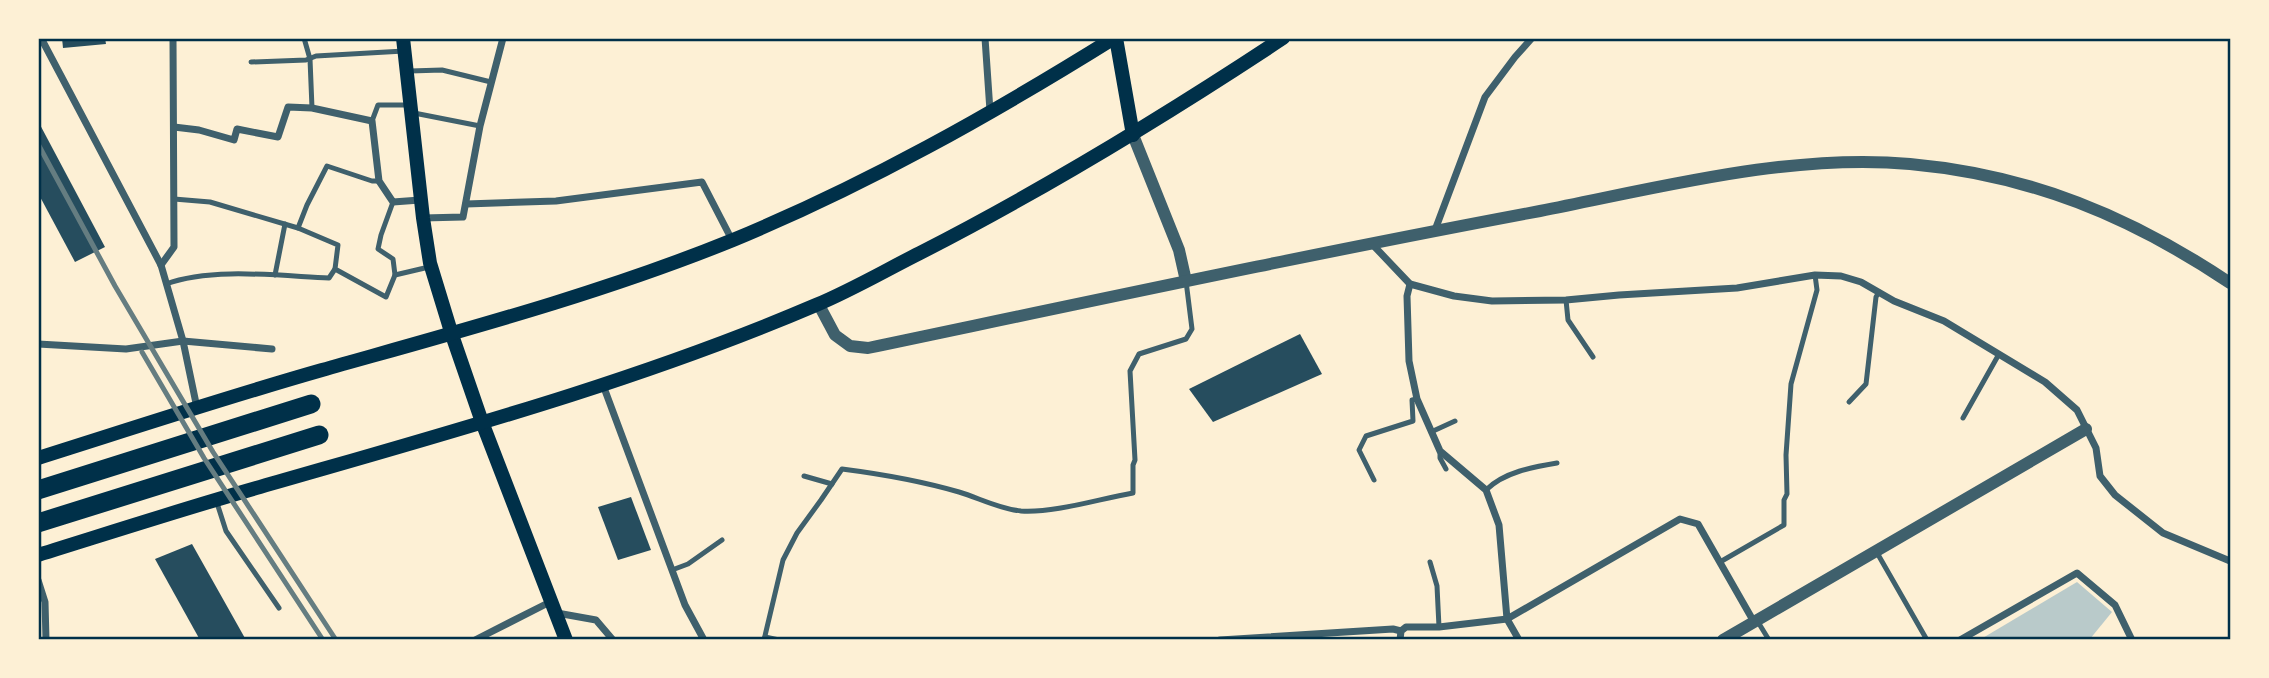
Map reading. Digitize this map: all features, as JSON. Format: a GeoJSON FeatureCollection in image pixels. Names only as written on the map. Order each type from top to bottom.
{"type":"FeatureCollection","features":[{"type":"Feature","properties":{"kind":"highway"},"geometry":{"type":"LineString","coordinates":[[38,490],[311,404]]}},
{"type":"Feature","properties":{"kind":"highway"},"geometry":{"type":"LineString","coordinates":[[38,523],[319,435]]}},
{"type":"Feature","properties":{"kind":"main road"},"geometry":{"type":"LineString","coordinates":[[38,458],[320,371],[452,335],[631,278],[732,240],[817,203],[990,112],[1115,38],[1133,135]]}},
{"type":"Feature","properties":{"kind":"main road"},"geometry":{"type":"LineString","coordinates":[[38,555],[603,385],[703,351],[819,305],[1057,180],[1133,135],[1283,38]]}},
{"type":"Feature","properties":{"kind":"main road"},"geometry":{"type":"LineString","coordinates":[[403,45],[423,218],[432,267],[481,422],[566,639]]}},
{"type":"Feature","properties":{"kind":"street"},"geometry":{"type":"LineString","coordinates":[[41,38],[161,265],[183,341],[197,408]]}},
{"type":"Feature","properties":{"kind":"street"},"geometry":{"type":"LineString","coordinates":[[161,265],[173,247],[173,38]]}},
{"type":"Feature","properties":{"kind":"street"},"geometry":{"type":"LineString","coordinates":[[423,218],[463,217],[481,126],[503,38]]}},
{"type":"Feature","properties":{"kind":"street"},"geometry":{"type":"LineString","coordinates":[[985,38],[990,112]]}},
{"type":"Feature","properties":{"kind":"street"},"geometry":{"type":"LineString","coordinates":[[1435,230],[1485,97],[1532,38]]}},
{"type":"Feature","properties":{"kind":"street"},"geometry":{"type":"LineString","coordinates":[[174,127],[199,130],[233,140],[237,129],[278,137],[288,107],[312,108],[372,121],[379,181],[393,202],[421,200]]}},
{"type":"Feature","properties":{"kind":"street"},"geometry":{"type":"LineString","coordinates":[[1133,135],[1179,250],[1186,281]]}},
{"type":"Feature","properties":{"kind":"street"},"geometry":{"type":"LineString","coordinates":[[819,305],[835,335],[850,346],[868,348],[1435,230],[1756,170],[1805,164],[1906,163],[2002,177],[2052,192],[2144,230],[2231,283]]}},
{"type":"Feature","properties":{"kind":"street"},"geometry":{"type":"LineString","coordinates":[[466,204],[556,201],[702,182],[732,240]]}},
{"type":"Feature","properties":{"kind":"street"},"geometry":{"type":"LineString","coordinates":[[1373,244],[1410,284],[1454,296],[1492,301],[1566,300],[1737,288],[1815,275],[1841,276],[1861,282],[1894,302],[1944,321],[2045,382],[2077,410],[2096,448],[2100,476],[2115,495],[2163,533],[2231,561]]}},
{"type":"Feature","properties":{"kind":"street"},"geometry":{"type":"LineString","coordinates":[[1410,284],[1407,296],[1409,361],[1416,398],[1440,451],[1486,489],[1499,525],[1507,619],[1519,639]]}},
{"type":"Feature","properties":{"kind":"street"},"geometry":{"type":"LineString","coordinates":[[38,344],[126,349],[183,341],[272,349]]}},
{"type":"Feature","properties":{"kind":"street"},"geometry":{"type":"LineString","coordinates":[[603,385],[685,605],[704,639]]}},
{"type":"Feature","properties":{"kind":"street"},"geometry":{"type":"LineString","coordinates":[[1723,639],[2086,429]]}},
{"type":"Feature","properties":{"kind":"street"},"geometry":{"type":"LineString","coordinates":[[1220,639],[1393,629],[1400,635],[1406,627],[1507,619],[1680,519],[1698,524],[1755,621]]}},
{"type":"Feature","properties":{"kind":"street"},"geometry":{"type":"LineString","coordinates":[[1960,639],[2077,573],[2115,605],[2132,639]]}},
{"type":"Feature","properties":{"kind":"street"},"geometry":{"type":"LineString","coordinates":[[38,580],[45,602],[46,639]]}},
{"type":"Feature","properties":{"kind":"street"},"geometry":{"type":"LineString","coordinates":[[475,639],[555,607],[596,620],[613,639]]}},
{"type":"Feature","properties":{"kind":"lane"},"geometry":{"type":"LineString","coordinates":[[304,38],[310,59],[312,108]]}},
{"type":"Feature","properties":{"kind":"lane"},"geometry":{"type":"LineString","coordinates":[[251,62],[310,59],[316,55],[403,45]]}},
{"type":"Feature","properties":{"kind":"lane"},"geometry":{"type":"LineString","coordinates":[[407,72],[442,70],[491,82]]}},
{"type":"Feature","properties":{"kind":"lane"},"geometry":{"type":"LineString","coordinates":[[372,121],[378,105],[410,109],[481,126]]}},
{"type":"Feature","properties":{"kind":"lane"},"geometry":{"type":"LineString","coordinates":[[298,228],[327,166],[379,181]]}},
{"type":"Feature","properties":{"kind":"lane"},"geometry":{"type":"LineString","coordinates":[[166,284],[195,277],[275,275],[329,278],[335,269],[338,244],[298,228],[210,202],[174,199]]}},
{"type":"Feature","properties":{"kind":"lane"},"geometry":{"type":"LineString","coordinates":[[335,269],[386,297],[395,275],[393,259],[378,248],[393,202]]}},
{"type":"Feature","properties":{"kind":"lane"},"geometry":{"type":"LineString","coordinates":[[275,275],[285,224]]}},
{"type":"Feature","properties":{"kind":"lane"},"geometry":{"type":"LineString","coordinates":[[395,275],[432,267]]}},
{"type":"Feature","properties":{"kind":"lane"},"geometry":{"type":"LineString","coordinates":[[1720,562],[1784,525],[1791,384],[1817,290],[1815,275]]}},
{"type":"Feature","properties":{"kind":"lane"},"geometry":{"type":"LineString","coordinates":[[779,639],[765,638],[783,561],[797,533],[842,469],[878,474],[1019,510],[1042,510],[1133,493],[1135,460],[1130,371],[1139,354],[1186,339],[1192,329],[1186,281]]}},
{"type":"Feature","properties":{"kind":"lane"},"geometry":{"type":"LineString","coordinates":[[1849,402],[1866,384],[1876,297],[1879,292]]}},
{"type":"Feature","properties":{"kind":"lane"},"geometry":{"type":"LineString","coordinates":[[1566,300],[1568,320],[1593,358]]}},
{"type":"Feature","properties":{"kind":"lane"},"geometry":{"type":"LineString","coordinates":[[1963,418],[1999,354]]}},
{"type":"Feature","properties":{"kind":"lane"},"geometry":{"type":"LineString","coordinates":[[1374,480],[1359,450],[1366,436],[1413,421],[1412,400],[1416,398]]}},
{"type":"Feature","properties":{"kind":"lane"},"geometry":{"type":"LineString","coordinates":[[1431,432],[1455,421]]}},
{"type":"Feature","properties":{"kind":"lane"},"geometry":{"type":"LineString","coordinates":[[1440,451],[1440,458],[1446,469]]}},
{"type":"Feature","properties":{"kind":"lane"},"geometry":{"type":"LineString","coordinates":[[1486,489],[1496,479],[1557,463]]}},
{"type":"Feature","properties":{"kind":"lane"},"geometry":{"type":"LineString","coordinates":[[804,476],[832,484]]}},
{"type":"Feature","properties":{"kind":"lane"},"geometry":{"type":"LineString","coordinates":[[217,500],[226,531],[279,608]]}},
{"type":"Feature","properties":{"kind":"lane"},"geometry":{"type":"LineString","coordinates":[[672,570],[688,564],[722,540]]}},
{"type":"Feature","properties":{"kind":"lane"},"geometry":{"type":"LineString","coordinates":[[1876,551],[1927,639]]}},
{"type":"Feature","properties":{"kind":"lane"},"geometry":{"type":"LineString","coordinates":[[1430,562],[1437,586],[1439,626]]}},
{"type":"Feature","properties":{"kind":"lane"},"geometry":{"type":"LineString","coordinates":[[1755,621],[1769,639]]}},
{"type":"Feature","properties":{"kind":"shaded area"},"geometry":{"type":"Polygon","coordinates":[[[2077,582],[2112,612],[2090,639],[1981,639],[2077,582]]]}},
{"type":"Feature","properties":{"kind":"building"},"geometry":{"type":"Polygon","coordinates":[[[62,38],[105,38],[106,44],[63,48],[62,38]]]}},
{"type":"Feature","properties":{"kind":"building"},"geometry":{"type":"Polygon","coordinates":[[[38,121],[105,247],[75,262],[38,193],[38,121]]]}},
{"type":"Feature","properties":{"kind":"building"},"geometry":{"type":"Polygon","coordinates":[[[1300,334],[1322,374],[1213,422],[1189,389],[1300,334]]]}},
{"type":"Feature","properties":{"kind":"building"},"geometry":{"type":"Polygon","coordinates":[[[631,497],[651,550],[618,560],[598,507],[631,497]]]}},
{"type":"Feature","properties":{"kind":"building"},"geometry":{"type":"Polygon","coordinates":[[[192,544],[246,640],[200,640],[155,559],[192,544]]]}},
{"type":"Feature","properties":{"kind":"railway"},"geometry":{"type":"LineString","coordinates":[[38,144],[115,286],[213,452],[336,640]]}},
{"type":"Feature","properties":{"kind":"railway"},"geometry":{"type":"LineString","coordinates":[[142,352],[204,458],[323,640]]}}]}
